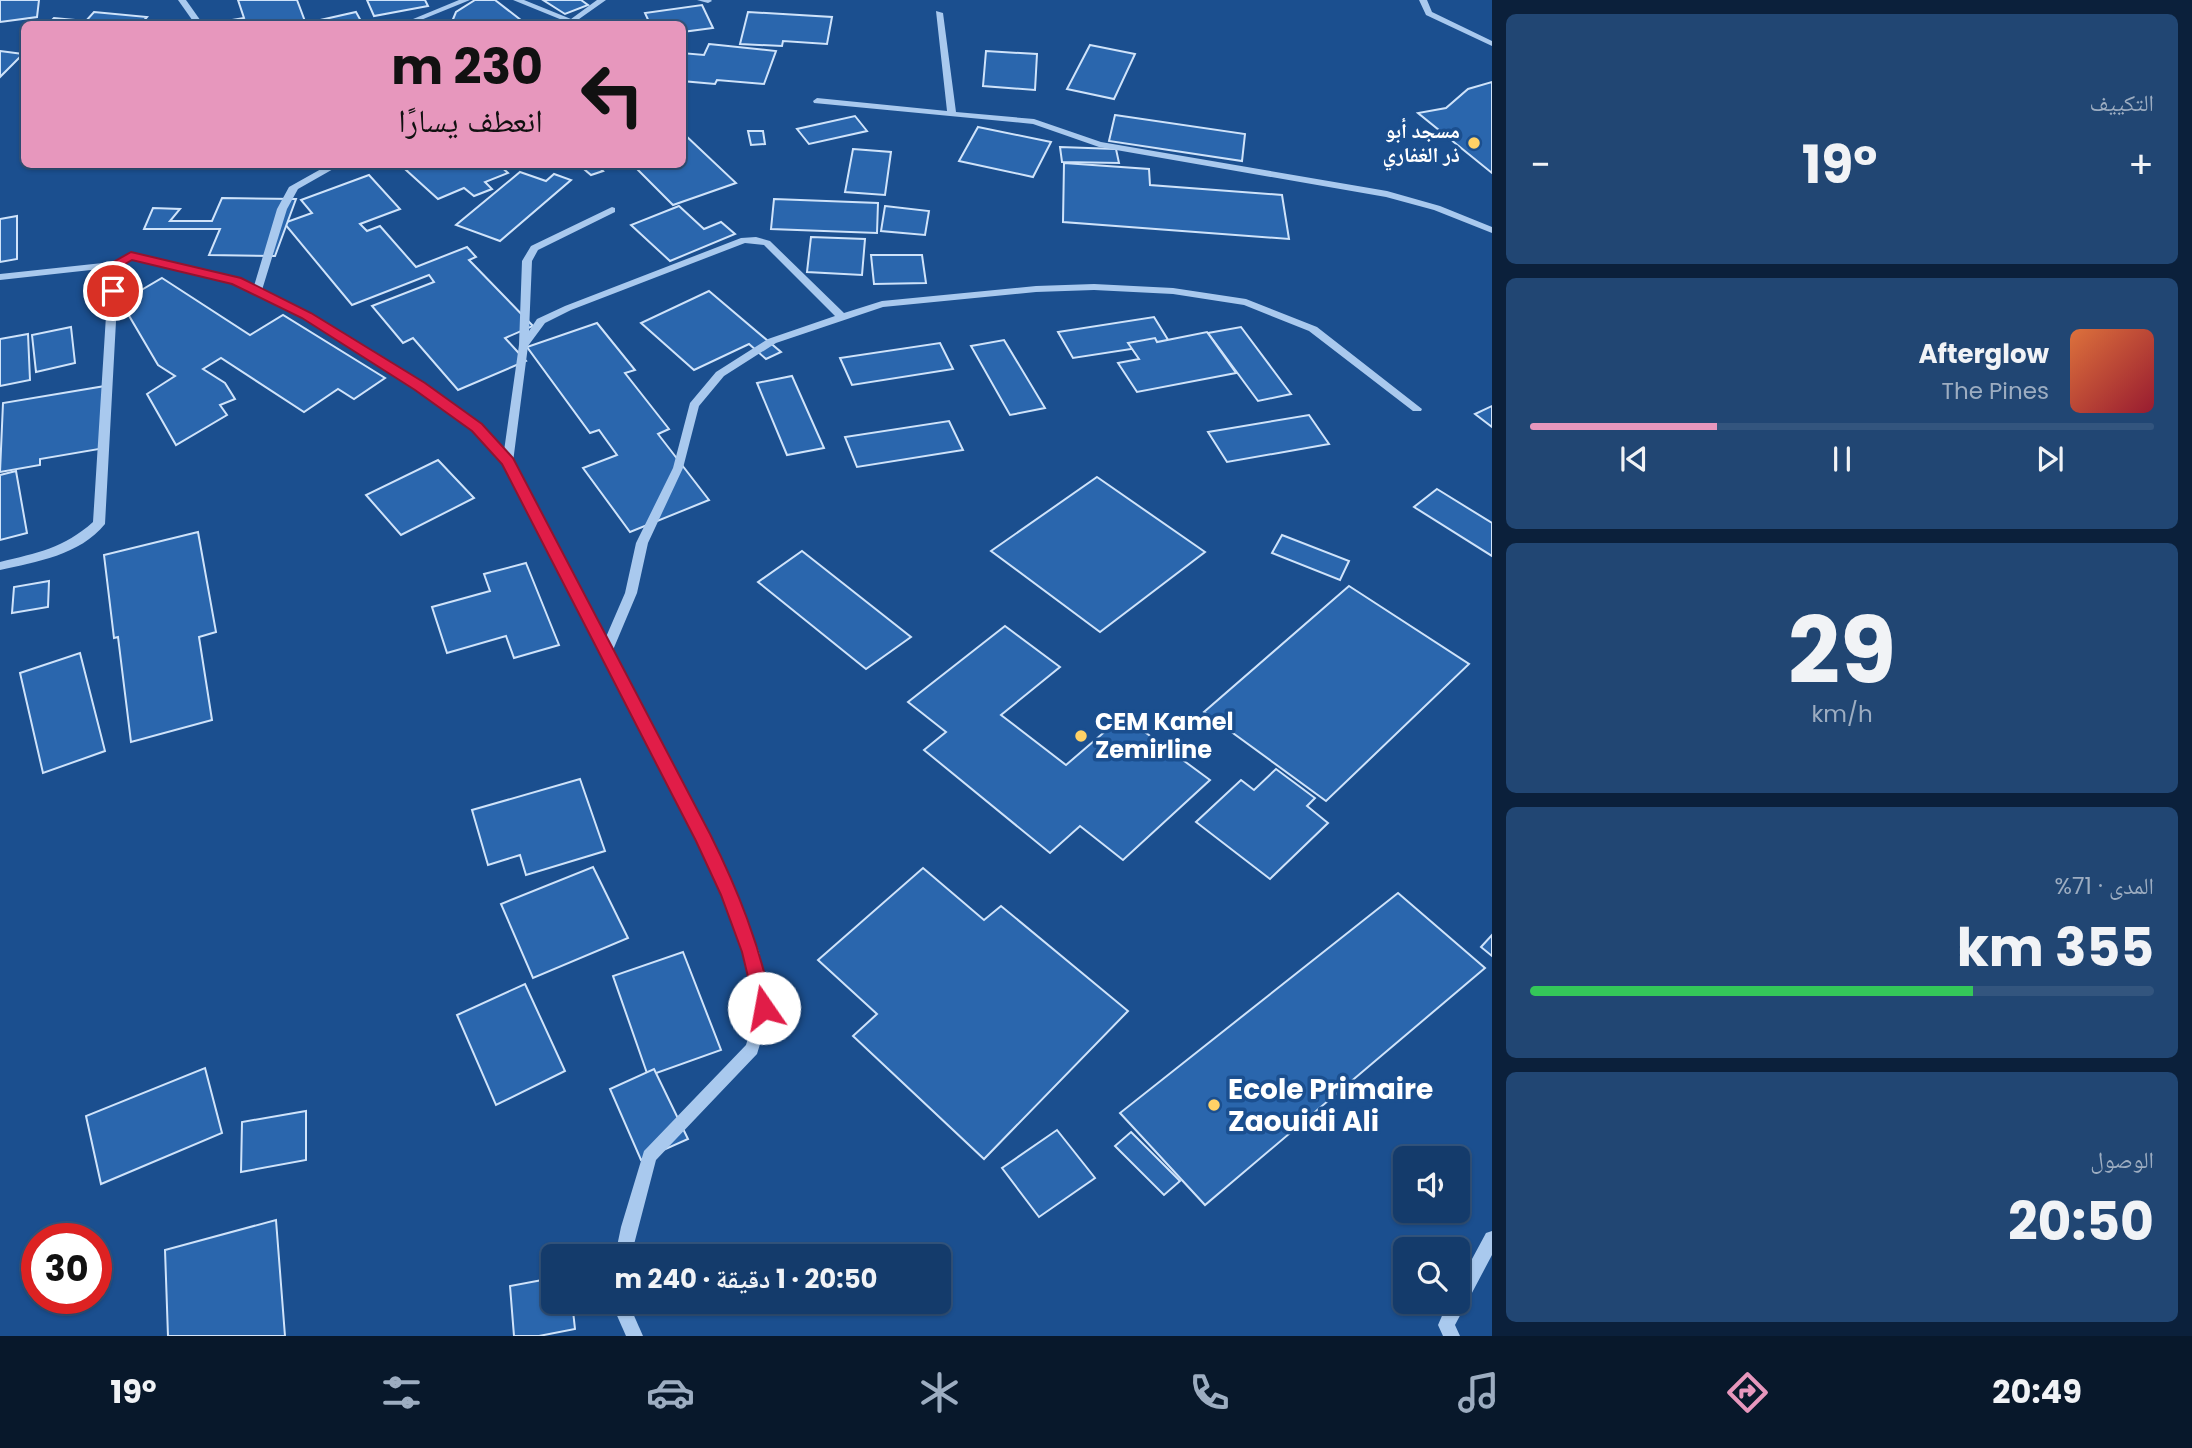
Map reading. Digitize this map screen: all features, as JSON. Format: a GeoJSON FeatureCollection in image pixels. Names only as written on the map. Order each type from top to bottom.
{"type":"FeatureCollection","features":[{"type":"Feature","properties":{"kind":"street"},"geometry":{"type":"LineString","coordinates":[[182,0],[197,21]]}},
{"type":"Feature","properties":{"kind":"street"},"geometry":{"type":"LineString","coordinates":[[413,21],[466,0]]}},
{"type":"Feature","properties":{"kind":"street"},"geometry":{"type":"LineString","coordinates":[[517,0],[570,21]]}},
{"type":"Feature","properties":{"kind":"street"},"geometry":{"type":"LineString","coordinates":[[573,21],[602,0]]}},
{"type":"Feature","properties":{"kind":"street"},"geometry":{"type":"LineString","coordinates":[[701,0],[708,1]]}},
{"type":"Feature","properties":{"kind":"street"},"geometry":{"type":"LineString","coordinates":[[1423,0],[1429,13],[1492,44]]}},
{"type":"Feature","properties":{"kind":"street"},"geometry":{"type":"LineString","coordinates":[[939,13],[952,114]]}},
{"type":"Feature","properties":{"kind":"street"},"geometry":{"type":"LineString","coordinates":[[817,101],[1034,122],[1099,144],[1387,194],[1437,208],[1492,230]]}},
{"type":"Feature","properties":{"kind":"street"},"geometry":{"type":"LineString","coordinates":[[257,291],[282,209],[294,187],[310,172],[324,168]]}},
{"type":"Feature","properties":{"kind":"street"},"geometry":{"type":"LineString","coordinates":[[508,462],[523,346],[527,261],[534,248],[612,209]]}},
{"type":"Feature","properties":{"kind":"street"},"geometry":{"type":"LineString","coordinates":[[523,346],[541,321],[744,240],[767,243],[842,317]]}},
{"type":"Feature","properties":{"kind":"street"},"geometry":{"type":"LineString","coordinates":[[0,277],[114,265],[131,256],[237,281],[306,316],[420,386],[477,428],[508,462],[607,650],[730,895],[752,952],[764,1008],[752,1049],[649,1156],[626,1244]]}},
{"type":"Feature","properties":{"kind":"street"},"geometry":{"type":"LineString","coordinates":[[0,566],[64,551],[83,540],[99,524],[114,265]]}},
{"type":"Feature","properties":{"kind":"street"},"geometry":{"type":"LineString","coordinates":[[607,650],[631,593],[642,543],[678,468],[694,405],[720,374],[772,341],[882,304],[1036,289],[1094,287],[1173,291],[1245,302],[1313,329],[1417,409]]}},
{"type":"Feature","properties":{"kind":"street"},"geometry":{"type":"LineString","coordinates":[[1470,1280],[1492,1239]]}},
{"type":"Feature","properties":{"kind":"street"},"geometry":{"type":"LineString","coordinates":[[625,1314],[635,1336]]}},
{"type":"Feature","properties":{"kind":"street"},"geometry":{"type":"LineString","coordinates":[[1452,1314],[1446,1325],[1452,1336]]}},
{"type":"Feature","properties":{"kind":"building"},"geometry":{"type":"Polygon","coordinates":[[[0,0],[39,0],[37,17],[0,22],[0,0]]]}},
{"type":"Feature","properties":{"kind":"building"},"geometry":{"type":"Polygon","coordinates":[[[238,0],[297,0],[305,21],[232,20],[244,18],[238,0]]]}},
{"type":"Feature","properties":{"kind":"building"},"geometry":{"type":"Polygon","coordinates":[[[367,0],[425,0],[428,6],[374,16],[367,0]]]}},
{"type":"Feature","properties":{"kind":"building"},"geometry":{"type":"Polygon","coordinates":[[[475,0],[495,0],[522,21],[452,21],[456,12],[475,0]]]}},
{"type":"Feature","properties":{"kind":"building"},"geometry":{"type":"Polygon","coordinates":[[[543,0],[581,0],[588,5],[565,14],[543,0]]]}},
{"type":"Feature","properties":{"kind":"building"},"geometry":{"type":"Polygon","coordinates":[[[702,5],[713,28],[686,31],[686,21],[649,21],[645,13],[702,5]]]}},
{"type":"Feature","properties":{"kind":"building"},"geometry":{"type":"Polygon","coordinates":[[[94,12],[147,17],[144,21],[86,21],[94,12]]]}},
{"type":"Feature","properties":{"kind":"building"},"geometry":{"type":"Polygon","coordinates":[[[356,12],[361,21],[316,21],[356,12]]]}},
{"type":"Feature","properties":{"kind":"building"},"geometry":{"type":"Polygon","coordinates":[[[748,12],[832,17],[827,44],[783,41],[782,46],[740,44],[748,12]]]}},
{"type":"Feature","properties":{"kind":"building"},"geometry":{"type":"Polygon","coordinates":[[[54,18],[86,21],[51,21],[54,18]]]}},
{"type":"Feature","properties":{"kind":"building"},"geometry":{"type":"Polygon","coordinates":[[[709,44],[776,51],[764,84],[717,80],[715,84],[686,81],[686,53],[704,55],[709,44]]]}},
{"type":"Feature","properties":{"kind":"building"},"geometry":{"type":"Polygon","coordinates":[[[1090,45],[1135,54],[1114,99],[1067,89],[1090,45]]]}},
{"type":"Feature","properties":{"kind":"building"},"geometry":{"type":"Polygon","coordinates":[[[0,51],[21,54],[21,56],[0,77],[0,51]]]}},
{"type":"Feature","properties":{"kind":"building"},"geometry":{"type":"Polygon","coordinates":[[[986,51],[1037,54],[1035,90],[983,86],[986,51]]]}},
{"type":"Feature","properties":{"kind":"building","name":"مسجد أبو ذر الغفاري"},"geometry":{"type":"Polygon","coordinates":[[[1492,82],[1492,173],[1418,113],[1446,108],[1468,89],[1492,82]]]}},
{"type":"Feature","properties":{"kind":"building"},"geometry":{"type":"Polygon","coordinates":[[[1115,115],[1245,134],[1242,161],[1109,141],[1115,115]]]}},
{"type":"Feature","properties":{"kind":"building"},"geometry":{"type":"Polygon","coordinates":[[[855,116],[867,131],[809,144],[797,129],[855,116]]]}},
{"type":"Feature","properties":{"kind":"building"},"geometry":{"type":"Polygon","coordinates":[[[978,127],[1051,142],[1033,177],[959,161],[978,127]]]}},
{"type":"Feature","properties":{"kind":"building"},"geometry":{"type":"Polygon","coordinates":[[[748,131],[763,131],[765,144],[751,145],[748,131]]]}},
{"type":"Feature","properties":{"kind":"building"},"geometry":{"type":"Polygon","coordinates":[[[686,136],[736,183],[673,205],[636,168],[686,168],[686,136]]]}},
{"type":"Feature","properties":{"kind":"building"},"geometry":{"type":"Polygon","coordinates":[[[1060,147],[1116,149],[1119,163],[1062,162],[1060,147]]]}},
{"type":"Feature","properties":{"kind":"building"},"geometry":{"type":"Polygon","coordinates":[[[853,149],[891,152],[885,195],[845,192],[853,149]]]}},
{"type":"Feature","properties":{"kind":"building"},"geometry":{"type":"Polygon","coordinates":[[[1064,163],[1149,169],[1150,185],[1282,195],[1289,239],[1063,222],[1064,163]]]}},
{"type":"Feature","properties":{"kind":"building"},"geometry":{"type":"Polygon","coordinates":[[[502,168],[508,173],[485,182],[492,189],[474,196],[464,188],[438,199],[406,170],[502,168]]]}},
{"type":"Feature","properties":{"kind":"building"},"geometry":{"type":"Polygon","coordinates":[[[583,168],[600,168],[603,171],[591,175],[583,168]]]}},
{"type":"Feature","properties":{"kind":"building"},"geometry":{"type":"Polygon","coordinates":[[[520,172],[546,181],[554,174],[571,180],[500,241],[456,225],[520,172]]]}},
{"type":"Feature","properties":{"kind":"building"},"geometry":{"type":"Polygon","coordinates":[[[369,175],[400,209],[360,224],[367,231],[380,226],[416,267],[467,247],[476,257],[469,260],[533,326],[505,338],[526,361],[458,390],[413,338],[403,343],[372,306],[434,282],[429,275],[352,305],[284,223],[312,213],[301,200],[369,175]]]}},
{"type":"Feature","properties":{"kind":"building"},"geometry":{"type":"Polygon","coordinates":[[[222,198],[296,199],[275,256],[209,255],[220,229],[144,229],[153,208],[180,209],[170,221],[212,221],[222,198]]]}},
{"type":"Feature","properties":{"kind":"building"},"geometry":{"type":"Polygon","coordinates":[[[774,199],[878,203],[877,233],[771,229],[774,199]]]}},
{"type":"Feature","properties":{"kind":"building"},"geometry":{"type":"Polygon","coordinates":[[[679,206],[704,229],[721,222],[735,234],[670,261],[631,225],[679,206]]]}},
{"type":"Feature","properties":{"kind":"building"},"geometry":{"type":"Polygon","coordinates":[[[885,206],[929,211],[925,235],[881,231],[885,206]]]}},
{"type":"Feature","properties":{"kind":"building"},"geometry":{"type":"Polygon","coordinates":[[[17,216],[17,259],[0,262],[0,219],[17,216]]]}},
{"type":"Feature","properties":{"kind":"building"},"geometry":{"type":"Polygon","coordinates":[[[811,237],[865,239],[862,275],[807,272],[811,237]]]}},
{"type":"Feature","properties":{"kind":"building"},"geometry":{"type":"Polygon","coordinates":[[[871,255],[922,255],[926,283],[874,284],[871,255]]]}},
{"type":"Feature","properties":{"kind":"building"},"geometry":{"type":"Polygon","coordinates":[[[162,278],[250,335],[283,315],[385,378],[354,399],[338,389],[304,412],[221,358],[203,369],[225,383],[235,399],[220,405],[227,415],[176,445],[147,394],[175,376],[158,365],[121,302],[162,278]]]}},
{"type":"Feature","properties":{"kind":"building"},"geometry":{"type":"Polygon","coordinates":[[[709,291],[781,352],[766,359],[749,344],[694,370],[641,323],[709,291]]]}},
{"type":"Feature","properties":{"kind":"building"},"geometry":{"type":"Polygon","coordinates":[[[1154,317],[1170,343],[1073,358],[1058,332],[1154,317]]]}},
{"type":"Feature","properties":{"kind":"building"},"geometry":{"type":"Polygon","coordinates":[[[597,323],[635,370],[625,373],[669,429],[658,434],[709,500],[630,532],[583,468],[617,455],[599,430],[590,433],[527,347],[597,323]]]}},
{"type":"Feature","properties":{"kind":"building"},"geometry":{"type":"Polygon","coordinates":[[[71,327],[75,363],[36,372],[32,335],[71,327]]]}},
{"type":"Feature","properties":{"kind":"building"},"geometry":{"type":"Polygon","coordinates":[[[1241,327],[1291,394],[1258,401],[1208,333],[1241,327]]]}},
{"type":"Feature","properties":{"kind":"building"},"geometry":{"type":"Polygon","coordinates":[[[1207,332],[1236,373],[1137,392],[1118,363],[1139,359],[1128,343],[1155,338],[1157,342],[1207,332]]]}},
{"type":"Feature","properties":{"kind":"building"},"geometry":{"type":"Polygon","coordinates":[[[28,334],[30,380],[0,386],[0,339],[28,334]]]}},
{"type":"Feature","properties":{"kind":"building"},"geometry":{"type":"Polygon","coordinates":[[[1004,340],[1045,408],[1010,415],[971,346],[1004,340]]]}},
{"type":"Feature","properties":{"kind":"building"},"geometry":{"type":"Polygon","coordinates":[[[940,343],[953,369],[852,385],[840,358],[940,343]]]}},
{"type":"Feature","properties":{"kind":"building"},"geometry":{"type":"Polygon","coordinates":[[[792,376],[824,448],[787,455],[757,383],[792,376]]]}},
{"type":"Feature","properties":{"kind":"building"},"geometry":{"type":"Polygon","coordinates":[[[105,386],[105,448],[40,459],[40,465],[0,472],[3,403],[105,386]]]}},
{"type":"Feature","properties":{"kind":"building"},"geometry":{"type":"Polygon","coordinates":[[[1492,406],[1492,427],[1475,414],[1492,406]]]}},
{"type":"Feature","properties":{"kind":"building"},"geometry":{"type":"Polygon","coordinates":[[[1309,415],[1329,444],[1227,462],[1208,432],[1309,415]]]}},
{"type":"Feature","properties":{"kind":"building"},"geometry":{"type":"Polygon","coordinates":[[[949,421],[963,450],[857,467],[845,437],[949,421]]]}},
{"type":"Feature","properties":{"kind":"building"},"geometry":{"type":"Polygon","coordinates":[[[438,460],[474,498],[401,535],[366,495],[438,460]]]}},
{"type":"Feature","properties":{"kind":"building"},"geometry":{"type":"Polygon","coordinates":[[[16,471],[27,533],[0,540],[0,475],[16,471]]]}},
{"type":"Feature","properties":{"kind":"building"},"geometry":{"type":"Polygon","coordinates":[[[1097,477],[1205,552],[1100,632],[991,551],[1097,477]]]}},
{"type":"Feature","properties":{"kind":"building"},"geometry":{"type":"Polygon","coordinates":[[[1437,489],[1492,523],[1492,556],[1414,507],[1437,489]]]}},
{"type":"Feature","properties":{"kind":"building"},"geometry":{"type":"Polygon","coordinates":[[[198,532],[216,632],[199,637],[212,720],[131,742],[118,637],[114,638],[104,555],[198,532]]]}},
{"type":"Feature","properties":{"kind":"building"},"geometry":{"type":"Polygon","coordinates":[[[1282,535],[1349,561],[1340,580],[1272,553],[1282,535]]]}},
{"type":"Feature","properties":{"kind":"building"},"geometry":{"type":"Polygon","coordinates":[[[802,551],[911,637],[866,669],[758,582],[802,551]]]}},
{"type":"Feature","properties":{"kind":"building"},"geometry":{"type":"Polygon","coordinates":[[[526,563],[559,645],[514,658],[506,636],[447,653],[432,607],[490,591],[484,574],[526,563]]]}},
{"type":"Feature","properties":{"kind":"building"},"geometry":{"type":"Polygon","coordinates":[[[49,581],[48,607],[12,613],[14,587],[49,581]]]}},
{"type":"Feature","properties":{"kind":"building"},"geometry":{"type":"Polygon","coordinates":[[[1349,586],[1469,664],[1326,801],[1204,712],[1349,586]]]}},
{"type":"Feature","properties":{"kind":"building"},"geometry":{"type":"Polygon","coordinates":[[[1005,626],[1060,667],[1001,715],[1066,765],[1123,716],[1210,780],[1123,860],[1080,826],[1050,853],[924,750],[946,732],[908,702],[1005,626]]]}},
{"type":"Feature","properties":{"kind":"building"},"geometry":{"type":"Polygon","coordinates":[[[80,653],[105,751],[43,773],[20,673],[80,653]]]}},
{"type":"Feature","properties":{"kind":"building"},"geometry":{"type":"Polygon","coordinates":[[[1276,769],[1315,798],[1307,806],[1328,823],[1270,879],[1196,822],[1241,780],[1254,790],[1276,769]]]}},
{"type":"Feature","properties":{"kind":"building"},"geometry":{"type":"Polygon","coordinates":[[[580,779],[605,851],[526,875],[520,855],[488,865],[472,810],[580,779]]]}},
{"type":"Feature","properties":{"kind":"building"},"geometry":{"type":"Polygon","coordinates":[[[593,867],[628,938],[533,978],[501,904],[593,867]]]}},
{"type":"Feature","properties":{"kind":"building"},"geometry":{"type":"Polygon","coordinates":[[[923,868],[984,920],[1001,906],[1128,1011],[984,1159],[853,1036],[877,1014],[818,960],[923,868]]]}},
{"type":"Feature","properties":{"kind":"building"},"geometry":{"type":"Polygon","coordinates":[[[1398,893],[1485,968],[1205,1205],[1120,1113],[1398,893]]]}},
{"type":"Feature","properties":{"kind":"building"},"geometry":{"type":"Polygon","coordinates":[[[1492,935],[1492,956],[1481,947],[1492,935]]]}},
{"type":"Feature","properties":{"kind":"building"},"geometry":{"type":"Polygon","coordinates":[[[683,952],[721,1050],[648,1076],[613,976],[683,952]]]}},
{"type":"Feature","properties":{"kind":"building"},"geometry":{"type":"Polygon","coordinates":[[[525,984],[565,1071],[496,1105],[457,1015],[525,984]]]}},
{"type":"Feature","properties":{"kind":"building"},"geometry":{"type":"Polygon","coordinates":[[[205,1068],[222,1133],[101,1184],[86,1116],[205,1068]]]}},
{"type":"Feature","properties":{"kind":"building"},"geometry":{"type":"Polygon","coordinates":[[[654,1069],[688,1139],[641,1160],[610,1089],[654,1069]]]}},
{"type":"Feature","properties":{"kind":"building"},"geometry":{"type":"Polygon","coordinates":[[[306,1111],[306,1160],[241,1172],[242,1122],[306,1111]]]}},
{"type":"Feature","properties":{"kind":"building"},"geometry":{"type":"Polygon","coordinates":[[[1057,1130],[1095,1178],[1039,1217],[1002,1168],[1057,1130]]]}},
{"type":"Feature","properties":{"kind":"building"},"geometry":{"type":"Polygon","coordinates":[[[1131,1132],[1180,1181],[1164,1195],[1115,1146],[1131,1132]]]}},
{"type":"Feature","properties":{"kind":"building"},"geometry":{"type":"Polygon","coordinates":[[[276,1220],[285,1336],[168,1336],[165,1250],[276,1220]]]}},
{"type":"Feature","properties":{"kind":"building"},"geometry":{"type":"Polygon","coordinates":[[[541,1280],[541,1314],[573,1314],[575,1329],[539,1336],[514,1336],[510,1286],[541,1280]]]}},
{"type":"Feature","properties":{"kind":"place","name":"مسجد أبو ذر الغفاري"},"geometry":{"type":"Point","coordinates":[1474,143]}},
{"type":"Feature","properties":{"kind":"place","name":"CEM Kamel Zemirline"},"geometry":{"type":"Point","coordinates":[1081,736]}},
{"type":"Feature","properties":{"kind":"place","name":"Ecole Primaire Zaouidi Ali"},"geometry":{"type":"Point","coordinates":[1214,1105]}},
{"type":"Feature","properties":{"kind":"route"},"geometry":{"type":"LineString","coordinates":[[113,291],[114,265],[131,256],[237,281],[306,316],[420,386],[477,428],[508,462],[704,839],[752,952],[764,1008]]}}]}
